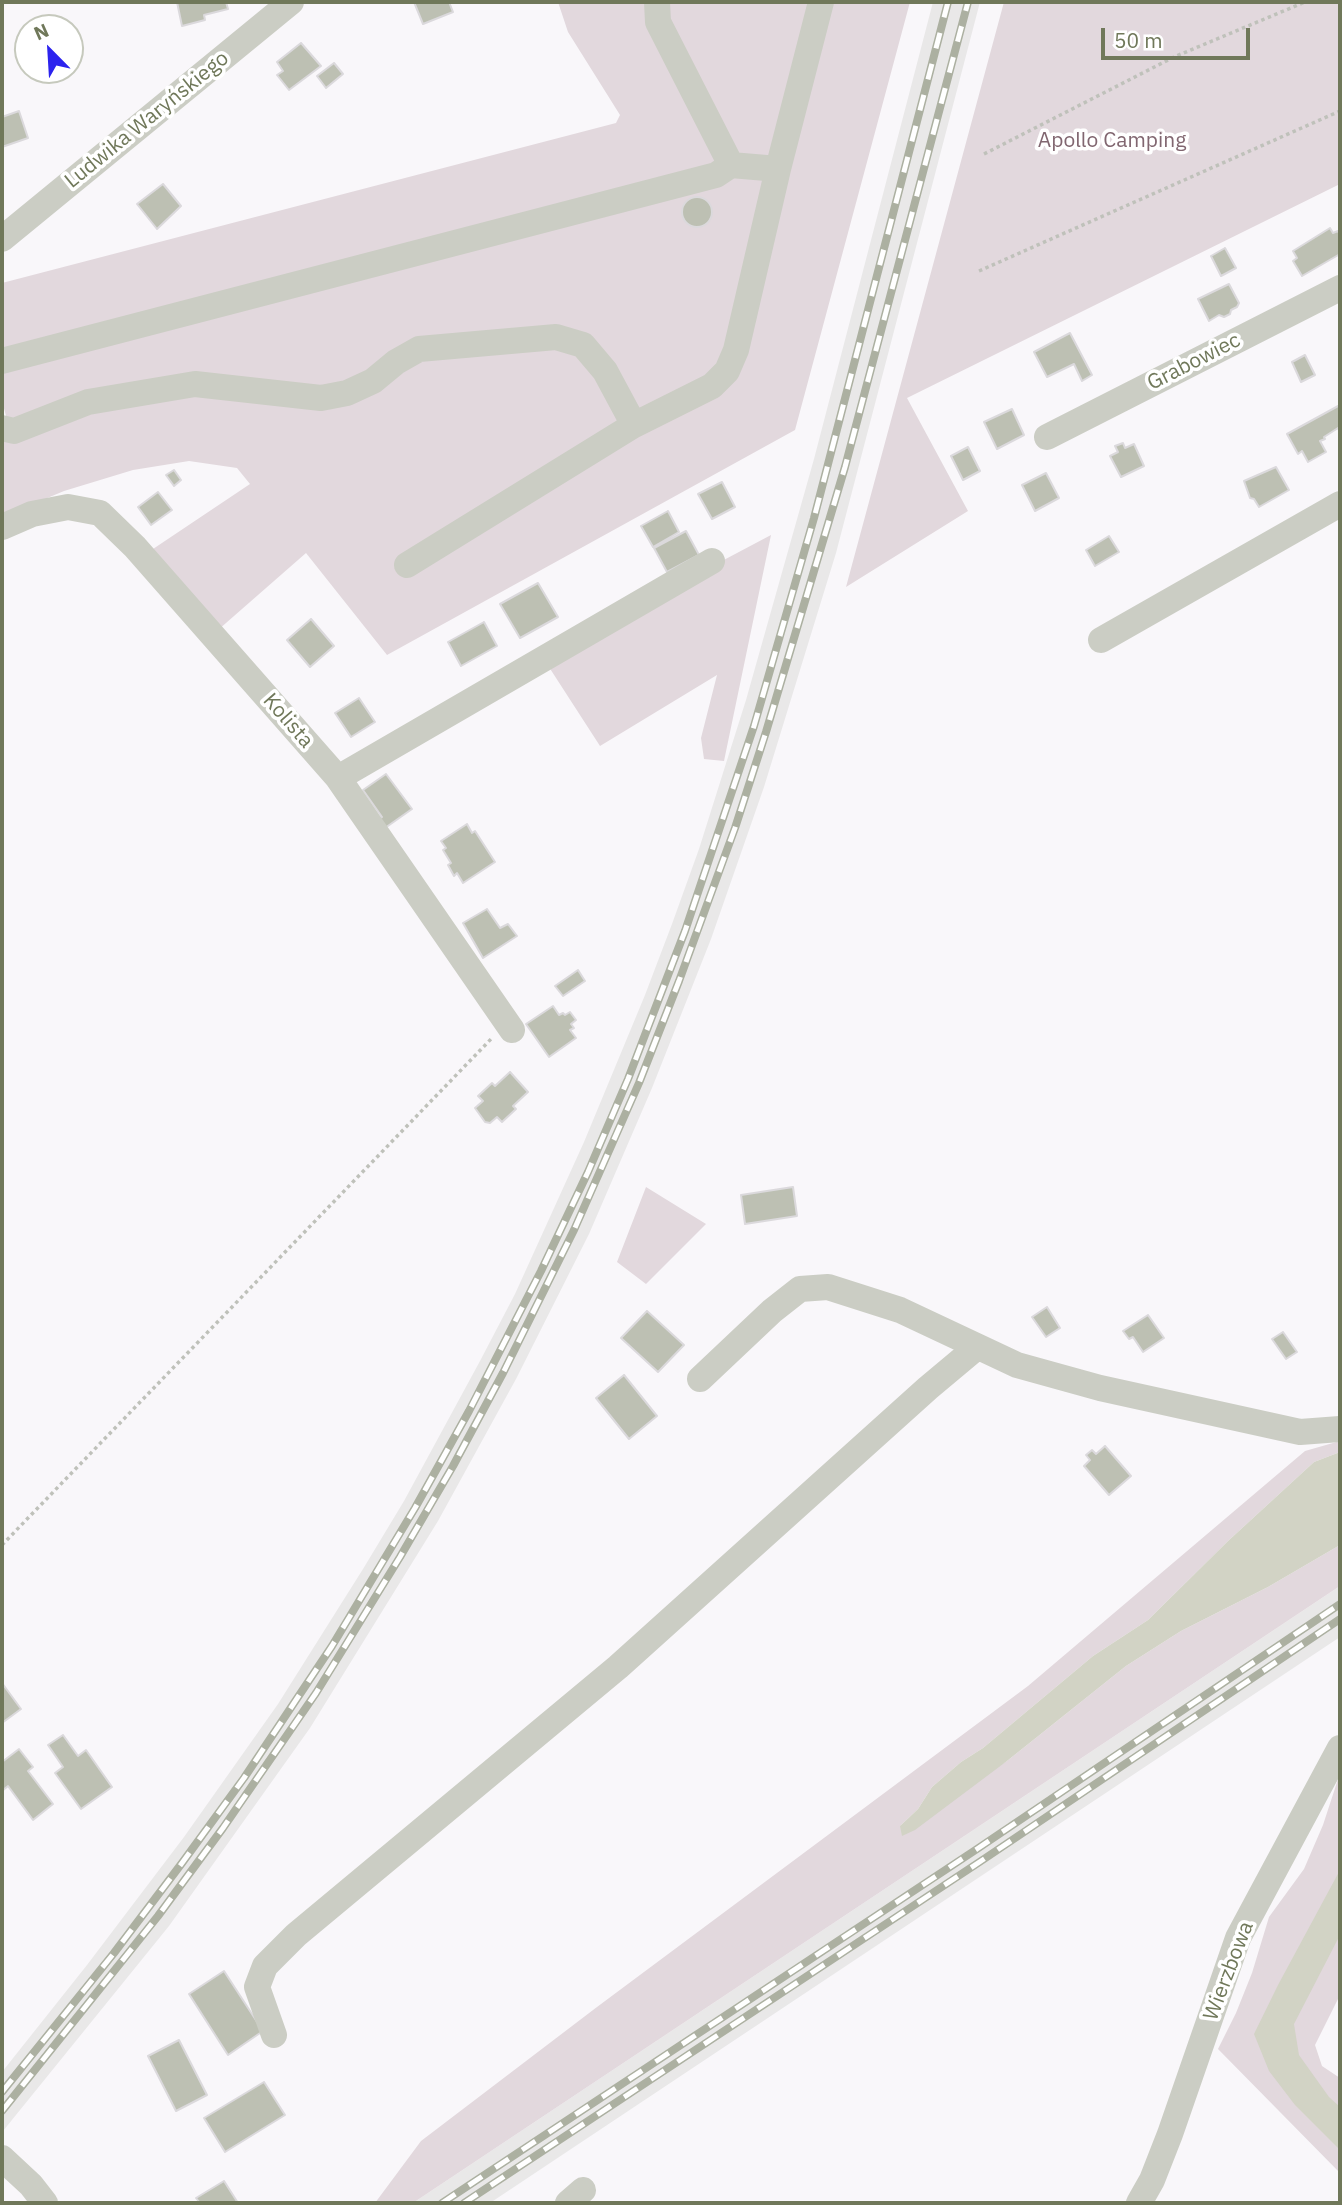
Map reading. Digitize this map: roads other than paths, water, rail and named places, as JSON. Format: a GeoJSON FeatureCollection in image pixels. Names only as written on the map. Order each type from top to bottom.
{"type":"FeatureCollection","features":[{"type":"Feature","properties":{"kind":"street","name":"Ludwika Waryńskiego"},"geometry":{"type":"LineString","coordinates":[[2,239],[291,2]]}},
{"type":"Feature","properties":{"kind":"street"},"geometry":{"type":"LineString","coordinates":[[657,2],[658,22],[731,165]]}},
{"type":"Feature","properties":{"kind":"street"},"geometry":{"type":"LineString","coordinates":[[407,565],[634,425],[712,386],[727,371],[736,350],[778,169],[821,2]]}},
{"type":"Feature","properties":{"kind":"street"},"geometry":{"type":"LineString","coordinates":[[2,361],[716,175],[731,165],[778,169]]}},
{"type":"Feature","properties":{"kind":"street","name":"Grabowiec"},"geometry":{"type":"LineString","coordinates":[[1047,437],[1340,288]]}},
{"type":"Feature","properties":{"kind":"street"},"geometry":{"type":"LineString","coordinates":[[2,428],[13,431],[88,402],[195,384],[321,398],[347,393],[373,381],[419,349],[556,337],[583,345],[605,371],[634,425]]}},
{"type":"Feature","properties":{"kind":"street"},"geometry":{"type":"LineString","coordinates":[[1101,640],[1340,505]]}},
{"type":"Feature","properties":{"kind":"street","name":"Kolista"},"geometry":{"type":"LineString","coordinates":[[2,527],[32,514],[68,507],[100,513],[135,547],[338,778],[510,1026]]}},
{"type":"Feature","properties":{"kind":"street"},"geometry":{"type":"LineString","coordinates":[[338,778],[712,561]]}},
{"type":"Feature","properties":{"kind":"street"},"geometry":{"type":"LineString","coordinates":[[700,1379],[772,1311],[800,1289],[828,1287],[900,1310],[1017,1364],[1100,1388],[1300,1432],[1340,1429]]}},
{"type":"Feature","properties":{"kind":"street"},"geometry":{"type":"LineString","coordinates":[[274,2035],[257,1987],[265,1966],[296,1935],[618,1667],[977,1347]]}},
{"type":"Feature","properties":{"kind":"street","name":"Wierzbowa"},"geometry":{"type":"LineString","coordinates":[[1139,2203],[1152,2180],[1170,2134],[1238,1938],[1340,1748]]}},
{"type":"Feature","properties":{"kind":"street"},"geometry":{"type":"LineString","coordinates":[[2,2158],[32,2185],[45,2203]]}},
{"type":"Feature","properties":{"kind":"railway"},"geometry":{"type":"LineString","coordinates":[[2,2092],[114,1953],[182,1863],[244,1778],[332,1646],[415,1508],[469,1411],[588,1172],[628,1079],[685,931],[754,726],[814,518],[948,2]]}},
{"type":"Feature","properties":{"kind":"railway"},"geometry":{"type":"LineString","coordinates":[[2,2111],[158,1916],[223,1828],[316,1693],[453,1466],[574,1230],[639,1083],[679,981],[735,828],[766,732],[845,467],[968,2]]}},
{"type":"Feature","properties":{"kind":"railway"},"geometry":{"type":"LineString","coordinates":[[442,2203],[977,1849],[1340,1604]]}},
{"type":"Feature","properties":{"kind":"railway"},"geometry":{"type":"LineString","coordinates":[[464,2203],[984,1859],[1340,1619]]}},
{"type":"Feature","properties":{"kind":"park label","name":"Apollo Camping"},"geometry":{"type":"Point","coordinates":[1112,141]}}]}
